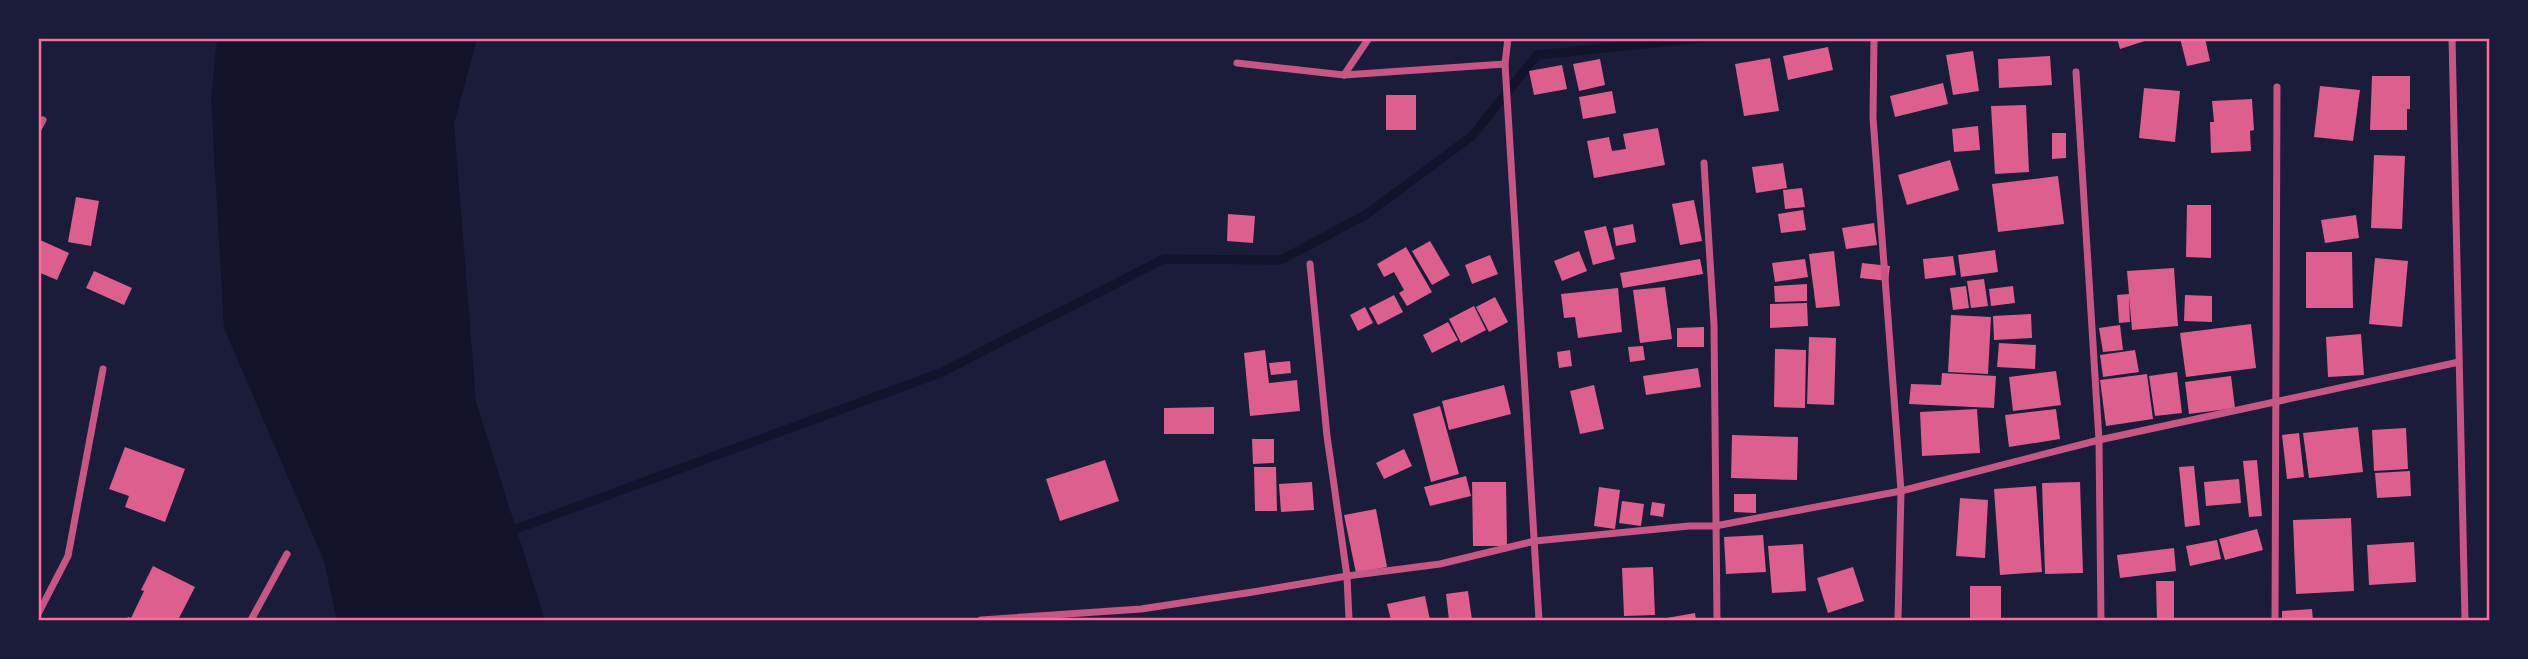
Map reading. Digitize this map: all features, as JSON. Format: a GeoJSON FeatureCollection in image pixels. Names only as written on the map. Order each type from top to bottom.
{"type":"FeatureCollection","features":[{"type":"Feature","properties":{"kind":"street"},"geometry":{"type":"LineString","coordinates":[[1344,75],[1368,38]]}},
{"type":"Feature","properties":{"kind":"street"},"geometry":{"type":"LineString","coordinates":[[1508,38],[1505,64],[1539,621]]}},
{"type":"Feature","properties":{"kind":"street"},"geometry":{"type":"LineString","coordinates":[[1874,38],[1873,118],[1901,491],[1898,621]]}},
{"type":"Feature","properties":{"kind":"street"},"geometry":{"type":"LineString","coordinates":[[2452,38],[2465,621]]}},
{"type":"Feature","properties":{"kind":"street"},"geometry":{"type":"LineString","coordinates":[[1237,63],[1344,75],[1505,64]]}},
{"type":"Feature","properties":{"kind":"street"},"geometry":{"type":"LineString","coordinates":[[2076,72],[2099,440],[2101,621]]}},
{"type":"Feature","properties":{"kind":"street"},"geometry":{"type":"LineString","coordinates":[[2275,621],[2277,87]]}},
{"type":"Feature","properties":{"kind":"street"},"geometry":{"type":"LineString","coordinates":[[38,129],[43,120]]}},
{"type":"Feature","properties":{"kind":"street"},"geometry":{"type":"LineString","coordinates":[[1704,163],[1714,325],[1717,621]]}},
{"type":"Feature","properties":{"kind":"street"},"geometry":{"type":"LineString","coordinates":[[1310,264],[1327,436],[1347,576],[1349,621]]}},
{"type":"Feature","properties":{"kind":"street"},"geometry":{"type":"LineString","coordinates":[[981,621],[1141,609],[1440,564],[1535,541],[1689,526],[1715,526],[1901,491],[2099,440],[2459,362]]}},
{"type":"Feature","properties":{"kind":"street"},"geometry":{"type":"LineString","coordinates":[[38,614],[68,556],[103,369]]}},
{"type":"Feature","properties":{"kind":"street"},"geometry":{"type":"LineString","coordinates":[[251,621],[287,554]]}},
{"type":"Feature","properties":{"kind":"shaded area"},"geometry":{"type":"Polygon","coordinates":[[[217,39],[477,39],[454,124],[476,402],[545,620],[337,620],[324,561],[224,328],[211,98],[217,39]]]}},
{"type":"Feature","properties":{"kind":"shaded area"},"geometry":{"type":"Polygon","coordinates":[[[2486,39],[2490,39],[2489,308],[2486,39]]]}},
{"type":"Feature","properties":{"kind":"building"},"geometry":{"type":"Polygon","coordinates":[[[2117,38],[2151,38],[2151,39],[2120,49],[2117,38]]]}},
{"type":"Feature","properties":{"kind":"building"},"geometry":{"type":"Polygon","coordinates":[[[2180,38],[2205,38],[2210,61],[2187,66],[2180,38]]]}},
{"type":"Feature","properties":{"kind":"building"},"geometry":{"type":"Polygon","coordinates":[[[1828,47],[1833,70],[1788,80],[1783,56],[1828,47]]]}},
{"type":"Feature","properties":{"kind":"building"},"geometry":{"type":"Polygon","coordinates":[[[1973,51],[1979,91],[1953,95],[1946,55],[1973,51]]]}},
{"type":"Feature","properties":{"kind":"building"},"geometry":{"type":"Polygon","coordinates":[[[2050,56],[2052,85],[1999,88],[1998,59],[2050,56]]]}},
{"type":"Feature","properties":{"kind":"building"},"geometry":{"type":"Polygon","coordinates":[[[1770,58],[1779,111],[1744,116],[1735,64],[1770,58]]]}},
{"type":"Feature","properties":{"kind":"building"},"geometry":{"type":"Polygon","coordinates":[[[1600,59],[1605,85],[1579,91],[1573,64],[1600,59]]]}},
{"type":"Feature","properties":{"kind":"building"},"geometry":{"type":"Polygon","coordinates":[[[1562,65],[1567,89],[1534,95],[1529,71],[1562,65]]]}},
{"type":"Feature","properties":{"kind":"building"},"geometry":{"type":"Polygon","coordinates":[[[2372,76],[2410,76],[2407,130],[2370,130],[2372,76]]]}},
{"type":"Feature","properties":{"kind":"building"},"geometry":{"type":"Polygon","coordinates":[[[1943,83],[1948,104],[1895,117],[1890,96],[1943,83]]]}},
{"type":"Feature","properties":{"kind":"building"},"geometry":{"type":"Polygon","coordinates":[[[2320,86],[2360,90],[2353,141],[2314,137],[2320,86]]]}},
{"type":"Feature","properties":{"kind":"building"},"geometry":{"type":"Polygon","coordinates":[[[2144,88],[2180,91],[2175,142],[2139,138],[2144,88]]]}},
{"type":"Feature","properties":{"kind":"building"},"geometry":{"type":"Polygon","coordinates":[[[1612,91],[1616,113],[1583,119],[1579,97],[1612,91]]]}},
{"type":"Feature","properties":{"kind":"building"},"geometry":{"type":"Polygon","coordinates":[[[1386,95],[1416,95],[1416,130],[1386,130],[1386,95]]]}},
{"type":"Feature","properties":{"kind":"building"},"geometry":{"type":"Polygon","coordinates":[[[2252,99],[2254,130],[2250,131],[2251,151],[2211,153],[2210,122],[2214,122],[2212,101],[2252,99]]]}},
{"type":"Feature","properties":{"kind":"building"},"geometry":{"type":"Polygon","coordinates":[[[2026,105],[2029,172],[1995,174],[1991,106],[2026,105]]]}},
{"type":"Feature","properties":{"kind":"building"},"geometry":{"type":"Polygon","coordinates":[[[1978,126],[1980,150],[1954,152],[1952,129],[1978,126]]]}},
{"type":"Feature","properties":{"kind":"building"},"geometry":{"type":"Polygon","coordinates":[[[1658,128],[1665,165],[1594,178],[1587,141],[1609,137],[1612,151],[1626,149],[1623,134],[1658,128]]]}},
{"type":"Feature","properties":{"kind":"building"},"geometry":{"type":"Polygon","coordinates":[[[2052,133],[2066,133],[2066,158],[2052,159],[2052,133]]]}},
{"type":"Feature","properties":{"kind":"building"},"geometry":{"type":"Polygon","coordinates":[[[2374,155],[2405,156],[2402,229],[2371,228],[2374,155]]]}},
{"type":"Feature","properties":{"kind":"building"},"geometry":{"type":"Polygon","coordinates":[[[1950,160],[1959,190],[1907,205],[1898,175],[1950,160]]]}},
{"type":"Feature","properties":{"kind":"building"},"geometry":{"type":"Polygon","coordinates":[[[1783,163],[1787,188],[1756,193],[1752,167],[1783,163]]]}},
{"type":"Feature","properties":{"kind":"building"},"geometry":{"type":"Polygon","coordinates":[[[2058,176],[2064,224],[1998,232],[1992,184],[2058,176]]]}},
{"type":"Feature","properties":{"kind":"building"},"geometry":{"type":"Polygon","coordinates":[[[1802,188],[1805,207],[1785,209],[1783,190],[1802,188]]]}},
{"type":"Feature","properties":{"kind":"building"},"geometry":{"type":"Polygon","coordinates":[[[76,197],[99,201],[91,246],[68,242],[76,197]]]}},
{"type":"Feature","properties":{"kind":"building"},"geometry":{"type":"Polygon","coordinates":[[[1694,200],[1702,241],[1680,245],[1672,204],[1694,200]]]}},
{"type":"Feature","properties":{"kind":"building"},"geometry":{"type":"Polygon","coordinates":[[[2187,205],[2211,205],[2211,258],[2186,257],[2187,205]]]}},
{"type":"Feature","properties":{"kind":"building"},"geometry":{"type":"Polygon","coordinates":[[[1803,210],[1806,230],[1781,233],[1778,214],[1803,210]]]}},
{"type":"Feature","properties":{"kind":"building"},"geometry":{"type":"Polygon","coordinates":[[[1228,214],[1255,216],[1253,243],[1227,241],[1228,214]]]}},
{"type":"Feature","properties":{"kind":"building"},"geometry":{"type":"Polygon","coordinates":[[[2356,215],[2359,238],[2325,243],[2321,220],[2356,215]]]}},
{"type":"Feature","properties":{"kind":"building"},"geometry":{"type":"Polygon","coordinates":[[[1874,223],[1877,245],[1846,249],[1842,228],[1874,223]]]}},
{"type":"Feature","properties":{"kind":"building"},"geometry":{"type":"Polygon","coordinates":[[[1633,224],[1636,242],[1616,246],[1613,228],[1633,224]]]}},
{"type":"Feature","properties":{"kind":"building"},"geometry":{"type":"Polygon","coordinates":[[[1606,226],[1615,259],[1593,265],[1584,231],[1606,226]]]}},
{"type":"Feature","properties":{"kind":"building"},"geometry":{"type":"Polygon","coordinates":[[[38,239],[69,253],[57,280],[38,272],[38,239]]]}},
{"type":"Feature","properties":{"kind":"building"},"geometry":{"type":"Polygon","coordinates":[[[1430,241],[1450,275],[1432,285],[1412,251],[1430,241]]]}},
{"type":"Feature","properties":{"kind":"building"},"geometry":{"type":"Polygon","coordinates":[[[1406,247],[1432,292],[1407,306],[1399,293],[1404,290],[1394,272],[1384,277],[1377,264],[1406,247]]]}},
{"type":"Feature","properties":{"kind":"building"},"geometry":{"type":"Polygon","coordinates":[[[1995,250],[1998,272],[1961,277],[1958,255],[1995,250]]]}},
{"type":"Feature","properties":{"kind":"building"},"geometry":{"type":"Polygon","coordinates":[[[1579,251],[1587,271],[1562,281],[1554,261],[1579,251]]]}},
{"type":"Feature","properties":{"kind":"building"},"geometry":{"type":"Polygon","coordinates":[[[1834,251],[1840,306],[1816,308],[1809,254],[1834,251]]]}},
{"type":"Feature","properties":{"kind":"building"},"geometry":{"type":"Polygon","coordinates":[[[2306,252],[2352,252],[2353,308],[2306,308],[2306,252]]]}},
{"type":"Feature","properties":{"kind":"building"},"geometry":{"type":"Polygon","coordinates":[[[1490,255],[1498,274],[1472,284],[1465,265],[1490,255]]]}},
{"type":"Feature","properties":{"kind":"building"},"geometry":{"type":"Polygon","coordinates":[[[1953,256],[1956,275],[1925,279],[1923,259],[1953,256]]]}},
{"type":"Feature","properties":{"kind":"building"},"geometry":{"type":"Polygon","coordinates":[[[2375,258],[2408,261],[2402,327],[2369,324],[2375,258]]]}},
{"type":"Feature","properties":{"kind":"building"},"geometry":{"type":"Polygon","coordinates":[[[1700,259],[1703,274],[1623,288],[1620,273],[1700,259]]]}},
{"type":"Feature","properties":{"kind":"building"},"geometry":{"type":"Polygon","coordinates":[[[1805,259],[1808,277],[1775,282],[1772,263],[1805,259]]]}},
{"type":"Feature","properties":{"kind":"building"},"geometry":{"type":"Polygon","coordinates":[[[1862,263],[1890,266],[1888,281],[1860,278],[1862,263]]]}},
{"type":"Feature","properties":{"kind":"building"},"geometry":{"type":"Polygon","coordinates":[[[2174,268],[2178,326],[2132,330],[2129,296],[2130,322],[2119,323],[2117,295],[2129,294],[2127,271],[2174,268]]]}},
{"type":"Feature","properties":{"kind":"building"},"geometry":{"type":"Polygon","coordinates":[[[94,271],[132,288],[124,305],[86,288],[94,271]]]}},
{"type":"Feature","properties":{"kind":"building"},"geometry":{"type":"Polygon","coordinates":[[[1984,279],[1988,306],[1971,308],[1967,281],[1984,279]]]}},
{"type":"Feature","properties":{"kind":"building"},"geometry":{"type":"Polygon","coordinates":[[[1807,284],[1807,301],[1775,302],[1774,286],[1807,284]]]}},
{"type":"Feature","properties":{"kind":"building"},"geometry":{"type":"Polygon","coordinates":[[[1966,286],[1969,308],[1953,310],[1950,288],[1966,286]]]}},
{"type":"Feature","properties":{"kind":"building"},"geometry":{"type":"Polygon","coordinates":[[[2013,286],[2015,303],[1991,306],[1989,289],[2013,286]]]}},
{"type":"Feature","properties":{"kind":"building"},"geometry":{"type":"Polygon","coordinates":[[[1665,287],[1672,339],[1640,343],[1633,290],[1665,287]]]}},
{"type":"Feature","properties":{"kind":"building"},"geometry":{"type":"Polygon","coordinates":[[[1618,288],[1622,332],[1578,338],[1575,317],[1564,318],[1561,294],[1618,288]]]}},
{"type":"Feature","properties":{"kind":"building"},"geometry":{"type":"Polygon","coordinates":[[[1394,295],[1403,312],[1378,325],[1369,308],[1394,295]]]}},
{"type":"Feature","properties":{"kind":"building"},"geometry":{"type":"Polygon","coordinates":[[[2185,295],[2212,296],[2212,322],[2184,321],[2185,295]]]}},
{"type":"Feature","properties":{"kind":"building"},"geometry":{"type":"Polygon","coordinates":[[[1495,297],[1508,322],[1489,332],[1476,307],[1495,297]]]}},
{"type":"Feature","properties":{"kind":"building"},"geometry":{"type":"Polygon","coordinates":[[[1807,303],[1808,326],[1770,328],[1770,304],[1807,303]]]}},
{"type":"Feature","properties":{"kind":"building"},"geometry":{"type":"Polygon","coordinates":[[[1474,306],[1486,330],[1461,343],[1449,319],[1474,306]]]}},
{"type":"Feature","properties":{"kind":"building"},"geometry":{"type":"Polygon","coordinates":[[[1365,307],[1373,323],[1358,331],[1350,315],[1365,307]]]}},
{"type":"Feature","properties":{"kind":"building"},"geometry":{"type":"Polygon","coordinates":[[[2031,314],[2032,338],[1994,340],[1993,316],[2031,314]]]}},
{"type":"Feature","properties":{"kind":"building"},"geometry":{"type":"Polygon","coordinates":[[[1951,315],[1991,317],[1988,374],[1948,372],[1951,315]]]}},
{"type":"Feature","properties":{"kind":"building"},"geometry":{"type":"Polygon","coordinates":[[[1448,322],[1458,340],[1432,353],[1423,335],[1448,322]]]}},
{"type":"Feature","properties":{"kind":"building"},"geometry":{"type":"Polygon","coordinates":[[[2251,324],[2256,368],[2186,377],[2180,333],[2251,324]]]}},
{"type":"Feature","properties":{"kind":"building"},"geometry":{"type":"Polygon","coordinates":[[[2120,325],[2123,350],[2103,352],[2099,328],[2120,325]]]}},
{"type":"Feature","properties":{"kind":"building"},"geometry":{"type":"Polygon","coordinates":[[[1704,327],[1704,347],[1677,347],[1677,328],[1704,327]]]}},
{"type":"Feature","properties":{"kind":"building"},"geometry":{"type":"Polygon","coordinates":[[[2361,334],[2364,375],[2328,377],[2326,337],[2361,334]]]}},
{"type":"Feature","properties":{"kind":"building"},"geometry":{"type":"Polygon","coordinates":[[[1809,337],[1836,338],[1834,405],[1807,404],[1809,337]]]}},
{"type":"Feature","properties":{"kind":"building"},"geometry":{"type":"Polygon","coordinates":[[[1999,343],[2036,345],[2035,369],[1997,367],[1999,343]]]}},
{"type":"Feature","properties":{"kind":"building"},"geometry":{"type":"Polygon","coordinates":[[[1643,346],[1645,360],[1630,362],[1628,347],[1643,346]]]}},
{"type":"Feature","properties":{"kind":"building"},"geometry":{"type":"Polygon","coordinates":[[[1775,349],[1806,350],[1805,408],[1774,407],[1775,349]]]}},
{"type":"Feature","properties":{"kind":"building"},"geometry":{"type":"Polygon","coordinates":[[[1265,350],[1269,383],[1297,380],[1300,411],[1250,416],[1244,353],[1265,350]]]}},
{"type":"Feature","properties":{"kind":"building"},"geometry":{"type":"Polygon","coordinates":[[[1570,350],[1572,366],[1559,368],[1557,352],[1570,350]]]}},
{"type":"Feature","properties":{"kind":"building"},"geometry":{"type":"Polygon","coordinates":[[[2135,350],[2139,372],[2103,377],[2100,355],[2135,350]]]}},
{"type":"Feature","properties":{"kind":"building"},"geometry":{"type":"Polygon","coordinates":[[[1290,361],[1291,373],[1271,375],[1269,363],[1290,361]]]}},
{"type":"Feature","properties":{"kind":"building"},"geometry":{"type":"Polygon","coordinates":[[[1698,368],[1701,387],[1646,395],[1643,376],[1698,368]]]}},
{"type":"Feature","properties":{"kind":"building"},"geometry":{"type":"Polygon","coordinates":[[[2056,371],[2061,405],[2013,411],[2009,377],[2056,371]]]}},
{"type":"Feature","properties":{"kind":"building"},"geometry":{"type":"Polygon","coordinates":[[[2177,372],[2182,413],[2155,416],[2149,376],[2177,372]]]}},
{"type":"Feature","properties":{"kind":"building"},"geometry":{"type":"Polygon","coordinates":[[[1942,373],[1996,376],[1994,408],[1909,404],[1911,384],[1941,385],[1942,373]]]}},
{"type":"Feature","properties":{"kind":"building"},"geometry":{"type":"Polygon","coordinates":[[[2147,374],[2153,419],[2106,426],[2100,380],[2147,374]]]}},
{"type":"Feature","properties":{"kind":"building"},"geometry":{"type":"Polygon","coordinates":[[[2231,376],[2235,408],[2189,414],[2185,382],[2231,376]]]}},
{"type":"Feature","properties":{"kind":"building"},"geometry":{"type":"Polygon","coordinates":[[[1504,385],[1511,414],[1449,430],[1442,401],[1504,385]]]}},
{"type":"Feature","properties":{"kind":"building"},"geometry":{"type":"Polygon","coordinates":[[[1594,385],[1604,429],[1580,434],[1570,391],[1594,385]]]}},
{"type":"Feature","properties":{"kind":"building"},"geometry":{"type":"Polygon","coordinates":[[[1440,406],[1459,474],[1431,482],[1413,414],[1440,406]]]}},
{"type":"Feature","properties":{"kind":"building"},"geometry":{"type":"Polygon","coordinates":[[[1214,407],[1214,434],[1164,434],[1164,408],[1214,407]]]}},
{"type":"Feature","properties":{"kind":"building"},"geometry":{"type":"Polygon","coordinates":[[[1977,409],[1980,453],[1922,456],[1920,412],[1977,409]]]}},
{"type":"Feature","properties":{"kind":"building"},"geometry":{"type":"Polygon","coordinates":[[[2056,409],[2060,439],[2009,447],[2005,415],[2056,409]]]}},
{"type":"Feature","properties":{"kind":"building"},"geometry":{"type":"Polygon","coordinates":[[[2358,427],[2363,472],[2309,478],[2303,433],[2358,427]]]}},
{"type":"Feature","properties":{"kind":"building"},"geometry":{"type":"Polygon","coordinates":[[[2406,428],[2408,469],[2374,471],[2372,430],[2406,428]]]}},
{"type":"Feature","properties":{"kind":"building"},"geometry":{"type":"Polygon","coordinates":[[[2299,433],[2304,477],[2287,479],[2282,435],[2299,433]]]}},
{"type":"Feature","properties":{"kind":"building"},"geometry":{"type":"Polygon","coordinates":[[[1732,435],[1798,437],[1797,480],[1731,478],[1732,435]]]}},
{"type":"Feature","properties":{"kind":"building"},"geometry":{"type":"Polygon","coordinates":[[[1252,439],[1274,439],[1274,463],[1253,464],[1252,439]]]}},
{"type":"Feature","properties":{"kind":"building"},"geometry":{"type":"Polygon","coordinates":[[[125,447],[185,469],[165,522],[125,507],[129,496],[109,489],[125,447]]]}},
{"type":"Feature","properties":{"kind":"building"},"geometry":{"type":"Polygon","coordinates":[[[1404,449],[1412,466],[1384,479],[1376,463],[1404,449]]]}},
{"type":"Feature","properties":{"kind":"building"},"geometry":{"type":"Polygon","coordinates":[[[1105,460],[1119,501],[1060,521],[1046,479],[1105,460]]]}},
{"type":"Feature","properties":{"kind":"building"},"geometry":{"type":"Polygon","coordinates":[[[2257,460],[2262,516],[2249,517],[2243,461],[2257,460]]]}},
{"type":"Feature","properties":{"kind":"building"},"geometry":{"type":"Polygon","coordinates":[[[2194,466],[2200,525],[2185,527],[2179,467],[2194,466]]]}},
{"type":"Feature","properties":{"kind":"building"},"geometry":{"type":"Polygon","coordinates":[[[1254,467],[1276,467],[1277,511],[1255,511],[1254,467]]]}},
{"type":"Feature","properties":{"kind":"building"},"geometry":{"type":"Polygon","coordinates":[[[2410,471],[2411,496],[2377,498],[2375,473],[2410,471]]]}},
{"type":"Feature","properties":{"kind":"building"},"geometry":{"type":"Polygon","coordinates":[[[1466,476],[1471,496],[1430,506],[1424,487],[1466,476]]]}},
{"type":"Feature","properties":{"kind":"building"},"geometry":{"type":"Polygon","coordinates":[[[2239,479],[2241,503],[2206,506],[2204,482],[2239,479]]]}},
{"type":"Feature","properties":{"kind":"building"},"geometry":{"type":"Polygon","coordinates":[[[1312,482],[1314,510],[1281,512],[1279,484],[1312,482]]]}},
{"type":"Feature","properties":{"kind":"building"},"geometry":{"type":"Polygon","coordinates":[[[1472,482],[1506,482],[1507,546],[1473,546],[1472,482]]]}},
{"type":"Feature","properties":{"kind":"building"},"geometry":{"type":"Polygon","coordinates":[[[2080,482],[2083,573],[2045,574],[2042,483],[2080,482]]]}},
{"type":"Feature","properties":{"kind":"building"},"geometry":{"type":"Polygon","coordinates":[[[2036,486],[2042,572],[2000,575],[1994,489],[2036,486]]]}},
{"type":"Feature","properties":{"kind":"building"},"geometry":{"type":"Polygon","coordinates":[[[1599,487],[1620,490],[1615,529],[1594,526],[1599,487]]]}},
{"type":"Feature","properties":{"kind":"building"},"geometry":{"type":"Polygon","coordinates":[[[1734,494],[1756,494],[1756,513],[1734,512],[1734,494]]]}},
{"type":"Feature","properties":{"kind":"building"},"geometry":{"type":"Polygon","coordinates":[[[1960,498],[1988,500],[1985,558],[1956,556],[1960,498]]]}},
{"type":"Feature","properties":{"kind":"building"},"geometry":{"type":"Polygon","coordinates":[[[1622,501],[1644,504],[1641,526],[1619,523],[1622,501]]]}},
{"type":"Feature","properties":{"kind":"building"},"geometry":{"type":"Polygon","coordinates":[[[1652,502],[1665,504],[1663,517],[1650,515],[1652,502]]]}},
{"type":"Feature","properties":{"kind":"building"},"geometry":{"type":"Polygon","coordinates":[[[1376,509],[1387,567],[1356,573],[1344,515],[1376,509]]]}},
{"type":"Feature","properties":{"kind":"building"},"geometry":{"type":"Polygon","coordinates":[[[2351,518],[2354,591],[2296,594],[2293,520],[2351,518]]]}},
{"type":"Feature","properties":{"kind":"building"},"geometry":{"type":"Polygon","coordinates":[[[2257,529],[2263,550],[2225,560],[2219,539],[2257,529]]]}},
{"type":"Feature","properties":{"kind":"building"},"geometry":{"type":"Polygon","coordinates":[[[1763,535],[1766,572],[1726,574],[1724,537],[1763,535]]]}},
{"type":"Feature","properties":{"kind":"building"},"geometry":{"type":"Polygon","coordinates":[[[2217,540],[2221,559],[2190,566],[2186,546],[2217,540]]]}},
{"type":"Feature","properties":{"kind":"building"},"geometry":{"type":"Polygon","coordinates":[[[2414,542],[2416,582],[2369,585],[2367,545],[2414,542]]]}},
{"type":"Feature","properties":{"kind":"building"},"geometry":{"type":"Polygon","coordinates":[[[1803,544],[1806,591],[1772,593],[1768,546],[1803,544]]]}},
{"type":"Feature","properties":{"kind":"building"},"geometry":{"type":"Polygon","coordinates":[[[2174,548],[2176,571],[2120,578],[2117,555],[2174,548]]]}},
{"type":"Feature","properties":{"kind":"building"},"geometry":{"type":"Polygon","coordinates":[[[153,566],[195,587],[178,620],[126,620],[131,618],[153,566]]]}},
{"type":"Feature","properties":{"kind":"building"},"geometry":{"type":"Polygon","coordinates":[[[1653,567],[1655,615],[1624,616],[1622,568],[1653,567]]]}},
{"type":"Feature","properties":{"kind":"building"},"geometry":{"type":"Polygon","coordinates":[[[1853,567],[1864,601],[1828,613],[1817,578],[1853,567]]]}},
{"type":"Feature","properties":{"kind":"building"},"geometry":{"type":"Polygon","coordinates":[[[2156,581],[2174,581],[2174,620],[2157,620],[2156,581]]]}},
{"type":"Feature","properties":{"kind":"building"},"geometry":{"type":"Polygon","coordinates":[[[1970,586],[2001,586],[2001,620],[1970,620],[1970,586]]]}},
{"type":"Feature","properties":{"kind":"building"},"geometry":{"type":"Polygon","coordinates":[[[1468,591],[1472,620],[1449,620],[1446,594],[1468,591]]]}},
{"type":"Feature","properties":{"kind":"building"},"geometry":{"type":"Polygon","coordinates":[[[1425,596],[1430,620],[1391,620],[1387,604],[1425,596]]]}},
{"type":"Feature","properties":{"kind":"building"},"geometry":{"type":"Polygon","coordinates":[[[2312,609],[2313,620],[2282,620],[2282,611],[2312,609]]]}},
{"type":"Feature","properties":{"kind":"building"},"geometry":{"type":"Polygon","coordinates":[[[1695,613],[1696,620],[1661,620],[1661,619],[1695,613]]]}},
{"type":"Feature","properties":{"kind":"waterway"},"geometry":{"type":"LineString","coordinates":[[505,533],[940,373],[1164,259],[1281,260],[1367,214],[1472,136],[1537,55],[1703,38]]}}]}
